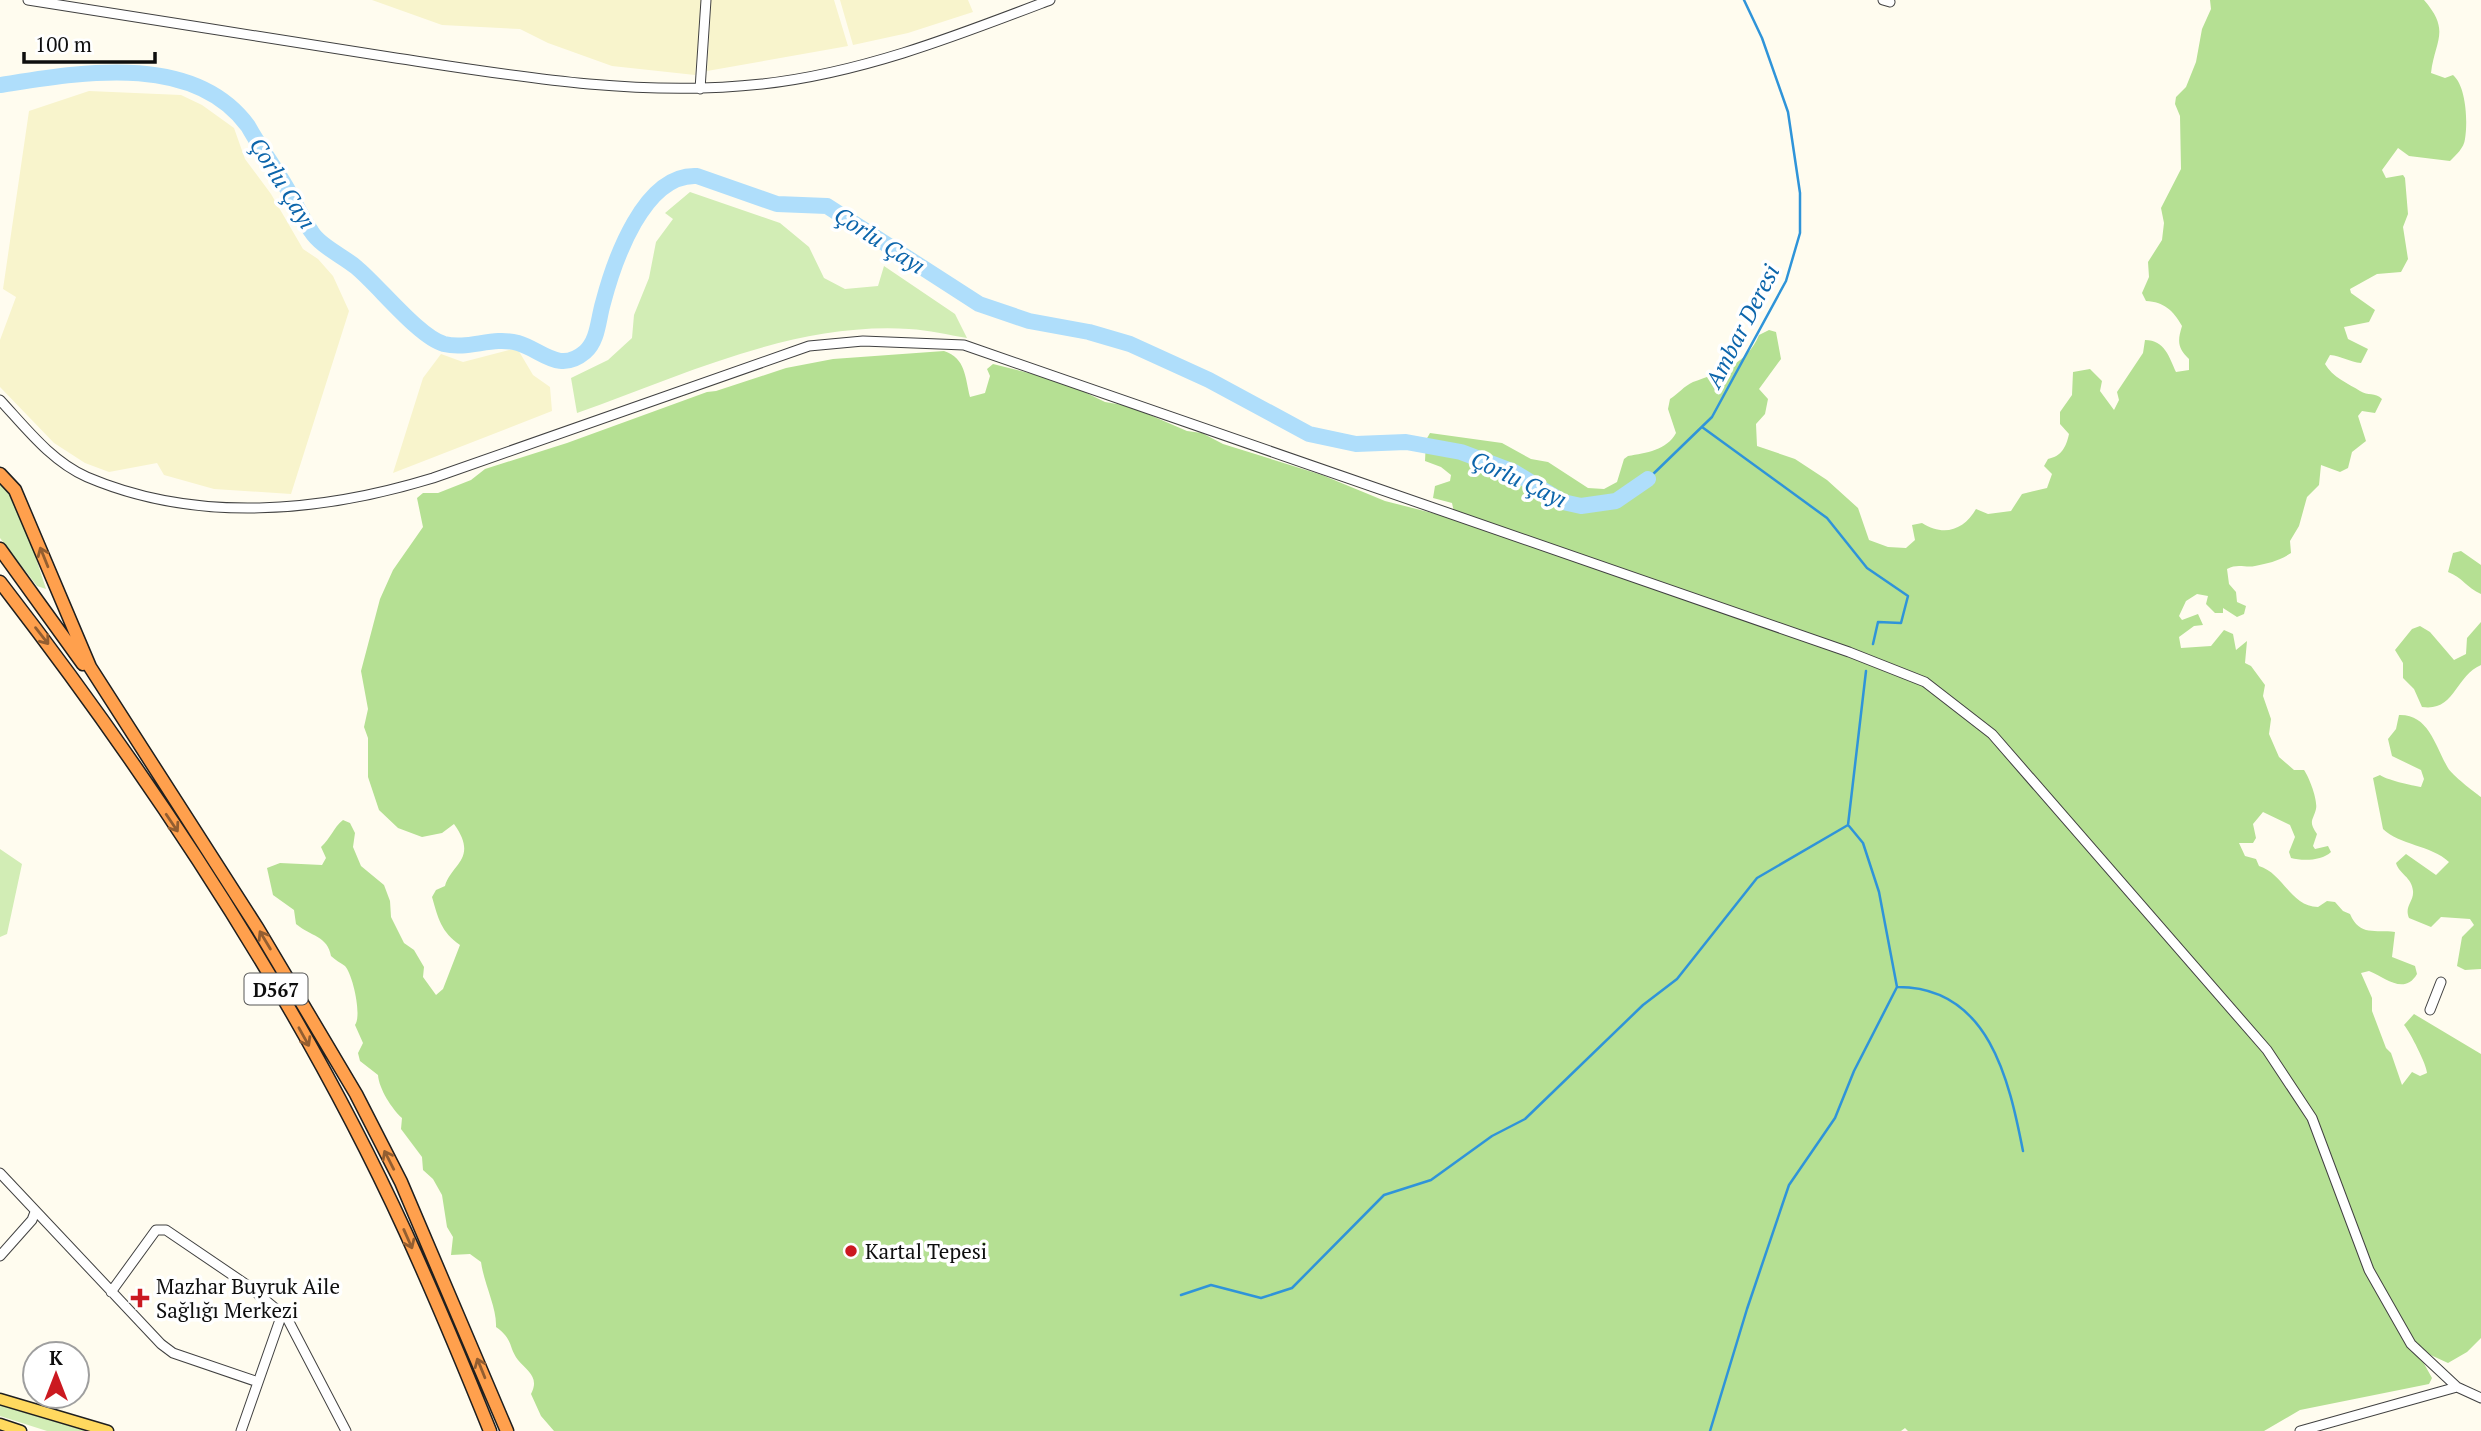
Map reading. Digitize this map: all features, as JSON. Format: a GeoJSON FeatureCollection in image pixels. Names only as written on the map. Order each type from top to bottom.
{"type":"FeatureCollection","features":[{"type":"Feature","properties":{"kind":"highway"},"geometry":{"type":"LineString","coordinates":[[0,474],[15,490],[90,667],[168,789]]}},
{"type":"Feature","properties":{"kind":"highway","name":"D567"},"geometry":{"type":"LineString","coordinates":[[0,549],[48,612],[168,789],[258,929],[356,1094],[401,1182],[507,1431]]}},
{"type":"Feature","properties":{"kind":"highway","name":"D567"},"geometry":{"type":"LineString","coordinates":[[0,582],[61,660],[193,853],[277,990],[405,1231],[490,1431]]}},
{"type":"Feature","properties":{"kind":"main road"},"geometry":{"type":"LineString","coordinates":[[0,1399],[108,1431]]}},
{"type":"Feature","properties":{"kind":"main road"},"geometry":{"type":"LineString","coordinates":[[0,1424],[21,1431]]}},
{"type":"Feature","properties":{"kind":"street"},"geometry":{"type":"LineString","coordinates":[[28,0],[513,76],[700,89],[764,84],[862,66],[955,37],[1050,0]]}},
{"type":"Feature","properties":{"kind":"street"},"geometry":{"type":"LineString","coordinates":[[700,89],[706,0]]}},
{"type":"Feature","properties":{"kind":"street"},"geometry":{"type":"LineString","coordinates":[[0,400],[46,450],[86,477],[146,496],[206,505],[263,509],[315,506],[389,491],[809,346],[863,341],[964,345],[1925,682],[1992,734],[2267,1051],[2312,1118],[2369,1270],[2411,1344],[2457,1387],[2481,1398]]}},
{"type":"Feature","properties":{"kind":"street"},"geometry":{"type":"LineString","coordinates":[[2430,1010],[2441,982]]}},
{"type":"Feature","properties":{"kind":"street"},"geometry":{"type":"LineString","coordinates":[[0,1173],[161,1345],[173,1353],[258,1382]]}},
{"type":"Feature","properties":{"kind":"street"},"geometry":{"type":"LineString","coordinates":[[0,1256],[32,1220],[35,1212]]}},
{"type":"Feature","properties":{"kind":"street"},"geometry":{"type":"LineString","coordinates":[[111,1292],[156,1230],[166,1230],[247,1285],[282,1314],[304,1346],[346,1431]]}},
{"type":"Feature","properties":{"kind":"street"},"geometry":{"type":"LineString","coordinates":[[241,1431],[282,1314]]}},
{"type":"Feature","properties":{"kind":"street"},"geometry":{"type":"LineString","coordinates":[[2300,1431],[2457,1387]]}},
{"type":"Feature","properties":{"kind":"shaded area"},"geometry":{"type":"Polygon","coordinates":[[[372,0],[703,0],[695,75],[612,66],[548,43],[520,29],[442,25],[372,0]]]}},
{"type":"Feature","properties":{"kind":"shaded area"},"geometry":{"type":"Polygon","coordinates":[[[711,0],[834,0],[848,46],[707,71],[711,0]]]}},
{"type":"Feature","properties":{"kind":"shaded area"},"geometry":{"type":"Polygon","coordinates":[[[840,0],[968,0],[973,12],[908,33],[853,45],[840,0]]]}},
{"type":"Feature","properties":{"kind":"shaded area"},"geometry":{"type":"Polygon","coordinates":[[[89,91],[181,95],[202,105],[234,128],[245,159],[271,194],[303,249],[318,259],[333,276],[349,311],[291,494],[214,489],[164,475],[157,463],[109,472],[85,463],[54,443],[0,387],[0,340],[16,297],[3,289],[29,111],[89,91]]]}},
{"type":"Feature","properties":{"kind":"shaded area"},"geometry":{"type":"Polygon","coordinates":[[[517,348],[533,375],[550,387],[552,411],[393,473],[423,378],[441,354],[463,362],[517,348]]]}},
{"type":"Feature","properties":{"kind":"green space"},"geometry":{"type":"Polygon","coordinates":[[[2210,0],[2424,0],[2439,28],[2431,73],[2445,78],[2453,75],[2463,95],[2466,114],[2465,139],[2450,161],[2409,156],[2398,148],[2382,170],[2386,178],[2403,175],[2405,178],[2408,214],[2403,227],[2408,259],[2401,272],[2377,274],[2350,289],[2351,293],[2375,310],[2369,322],[2344,327],[2348,339],[2368,349],[2361,363],[2330,355],[2325,364],[2346,383],[2382,399],[2375,413],[2362,411],[2358,416],[2366,441],[2352,452],[2348,468],[2340,472],[2321,465],[2319,485],[2307,497],[2299,526],[2290,541],[2291,553],[2265,564],[2227,569],[2229,584],[2236,592],[2237,602],[2246,606],[2244,614],[2237,617],[2223,608],[2223,613],[2215,613],[2206,604],[2208,596],[2197,594],[2186,601],[2179,616],[2182,620],[2198,614],[2203,625],[2194,626],[2179,637],[2181,648],[2211,646],[2224,630],[2233,634],[2236,650],[2247,641],[2245,663],[2251,666],[2265,685],[2263,696],[2271,719],[2269,734],[2279,757],[2294,770],[2304,770],[2313,789],[2316,809],[2312,824],[2317,834],[2313,846],[2315,849],[2328,846],[2331,852],[2312,860],[2291,858],[2289,852],[2295,837],[2290,825],[2263,812],[2253,824],[2256,838],[2253,843],[2239,843],[2245,856],[2256,859],[2259,866],[2275,875],[2301,902],[2318,907],[2327,901],[2335,902],[2363,929],[2395,932],[2392,957],[2415,966],[2417,974],[2406,984],[2394,983],[2369,971],[2361,973],[2372,998],[2372,1011],[2402,1085],[2412,1072],[2420,1076],[2427,1073],[2418,1049],[2404,1025],[2414,1014],[2481,1054],[2481,1338],[2467,1352],[2448,1363],[2424,1352],[2422,1360],[2432,1378],[2429,1384],[2300,1410],[2264,1431],[1908,1431],[1905,1428],[1901,1431],[554,1431],[541,1416],[531,1394],[534,1383],[531,1375],[518,1360],[506,1336],[496,1327],[481,1262],[470,1254],[451,1255],[453,1237],[447,1227],[442,1195],[433,1179],[423,1170],[422,1157],[401,1129],[402,1118],[387,1098],[378,1075],[360,1061],[358,1053],[363,1043],[355,1025],[357,1005],[348,971],[331,956],[322,940],[296,924],[294,910],[273,895],[267,868],[280,863],[322,865],[326,858],[321,847],[343,820],[350,823],[355,833],[353,847],[361,866],[384,885],[390,901],[391,917],[404,943],[414,950],[424,967],[423,977],[436,995],[443,989],[460,945],[444,930],[432,897],[436,890],[445,886],[461,860],[464,845],[454,824],[442,833],[422,837],[398,828],[379,810],[368,777],[368,738],[364,727],[368,709],[361,671],[380,599],[393,570],[423,527],[417,498],[423,493],[438,493],[471,480],[485,469],[567,443],[707,392],[786,368],[833,359],[944,351],[957,358],[961,364],[970,397],[985,393],[990,376],[987,369],[993,364],[1064,382],[1105,402],[1129,406],[1187,431],[1202,433],[1223,444],[1322,475],[1385,501],[1448,517],[1454,512],[1452,503],[1433,498],[1435,486],[1450,481],[1451,475],[1441,467],[1425,461],[1426,440],[1430,433],[1502,443],[1531,459],[1548,462],[1588,488],[1604,489],[1617,482],[1624,459],[1628,456],[1655,450],[1672,439],[1676,433],[1668,409],[1670,399],[1690,384],[1732,366],[1748,353],[1759,335],[1769,330],[1776,332],[1781,359],[1759,389],[1768,399],[1765,414],[1756,424],[1757,446],[1795,459],[1827,480],[1858,508],[1869,540],[1888,547],[1906,548],[1915,540],[1912,525],[1922,523],[1938,530],[1953,529],[1966,522],[1976,509],[1988,514],[2011,511],[2022,494],[2047,488],[2052,474],[2044,466],[2048,459],[2063,450],[2069,434],[2060,424],[2060,412],[2072,395],[2073,372],[2090,369],[2102,381],[2100,391],[2114,410],[2119,400],[2117,392],[2143,353],[2145,340],[2162,346],[2176,372],[2189,370],[2189,359],[2180,344],[2182,326],[2179,320],[2163,305],[2146,301],[2142,293],[2149,277],[2148,262],[2162,240],[2164,223],[2161,208],[2181,169],[2180,116],[2175,104],[2176,97],[2186,87],[2196,62],[2202,29],[2211,9],[2210,0]]]}},
{"type":"Feature","properties":{"kind":"green space"},"geometry":{"type":"Polygon","coordinates":[[[690,192],[780,223],[809,247],[824,278],[845,289],[878,286],[884,266],[955,314],[967,338],[909,329],[866,329],[781,342],[698,368],[577,413],[571,378],[608,360],[632,338],[634,315],[649,278],[656,242],[673,219],[665,213],[690,192]]]}},
{"type":"Feature","properties":{"kind":"green space"},"geometry":{"type":"Polygon","coordinates":[[[0,478],[20,509],[46,589],[37,586],[0,538],[0,478]]]}},
{"type":"Feature","properties":{"kind":"green space"},"geometry":{"type":"Polygon","coordinates":[[[2461,551],[2481,565],[2481,594],[2448,572],[2453,553],[2461,551]]]}},
{"type":"Feature","properties":{"kind":"green space"},"geometry":{"type":"Polygon","coordinates":[[[2481,622],[2481,665],[2472,670],[2441,704],[2422,707],[2414,689],[2403,678],[2403,663],[2395,650],[2412,629],[2420,626],[2430,632],[2454,660],[2466,654],[2467,638],[2481,622]]]}},
{"type":"Feature","properties":{"kind":"green space"},"geometry":{"type":"Polygon","coordinates":[[[2399,715],[2409,716],[2424,726],[2450,771],[2481,797],[2481,969],[2465,970],[2457,966],[2462,937],[2474,925],[2470,919],[2441,917],[2431,927],[2409,918],[2412,886],[2396,863],[2406,854],[2436,875],[2449,862],[2442,856],[2398,839],[2383,829],[2373,778],[2380,775],[2421,787],[2424,779],[2421,770],[2392,756],[2388,739],[2396,729],[2399,715]]]}},
{"type":"Feature","properties":{"kind":"green space"},"geometry":{"type":"Polygon","coordinates":[[[0,849],[22,864],[7,934],[0,937],[0,849]]]}},
{"type":"Feature","properties":{"kind":"green space"},"geometry":{"type":"Polygon","coordinates":[[[0,1405],[86,1431],[47,1431],[0,1416],[0,1405]]]}},
{"type":"Feature","properties":{"kind":"waterway","name":"Ambar Deresi"},"geometry":{"type":"LineString","coordinates":[[1648,479],[1712,417],[1786,281],[1800,233],[1800,193],[1788,112],[1762,38],[1744,0]]}},
{"type":"Feature","properties":{"kind":"waterway","name":"Çorlu Çayı"},"geometry":{"type":"LineString","coordinates":[[0,85],[64,76],[133,73],[166,77],[197,86],[225,102],[248,126],[315,236],[356,267],[423,332],[444,344],[508,341],[527,346],[559,361],[576,358],[593,342],[608,285],[634,223],[662,189],[678,179],[697,176],[777,204],[827,206],[979,304],[1029,321],[1089,332],[1130,344],[1209,380],[1309,434],[1356,444],[1406,442],[1461,452],[1514,472],[1563,502],[1581,506],[1616,501],[1648,479]]}},
{"type":"Feature","properties":{"kind":"waterway"},"geometry":{"type":"LineString","coordinates":[[1702,427],[1827,518],[1867,568],[1908,596],[1901,623],[1878,622],[1873,644]]}},
{"type":"Feature","properties":{"kind":"waterway"},"geometry":{"type":"LineString","coordinates":[[1181,1295],[1211,1285],[1261,1298],[1292,1288],[1384,1195],[1431,1180],[1492,1136],[1525,1119],[1643,1005],[1677,979],[1757,878],[1848,825],[1866,671]]}},
{"type":"Feature","properties":{"kind":"waterway"},"geometry":{"type":"LineString","coordinates":[[1710,1431],[1789,1185],[1835,1118],[1854,1071],[1897,987],[1879,892],[1863,843],[1849,826]]}},
{"type":"Feature","properties":{"kind":"waterway"},"geometry":{"type":"LineString","coordinates":[[1898,987],[1929,991],[1954,1003],[1974,1020],[1989,1042],[2001,1068],[2023,1151]]}},
{"type":"Feature","properties":{"kind":"place","name":"Kartal Tepesi"},"geometry":{"type":"Point","coordinates":[851,1251]}},
{"type":"Feature","properties":{"kind":"place","name":"Mazhar Buyruk Aile Sağlığı Merkezi"},"geometry":{"type":"Point","coordinates":[140,1298]}}]}
